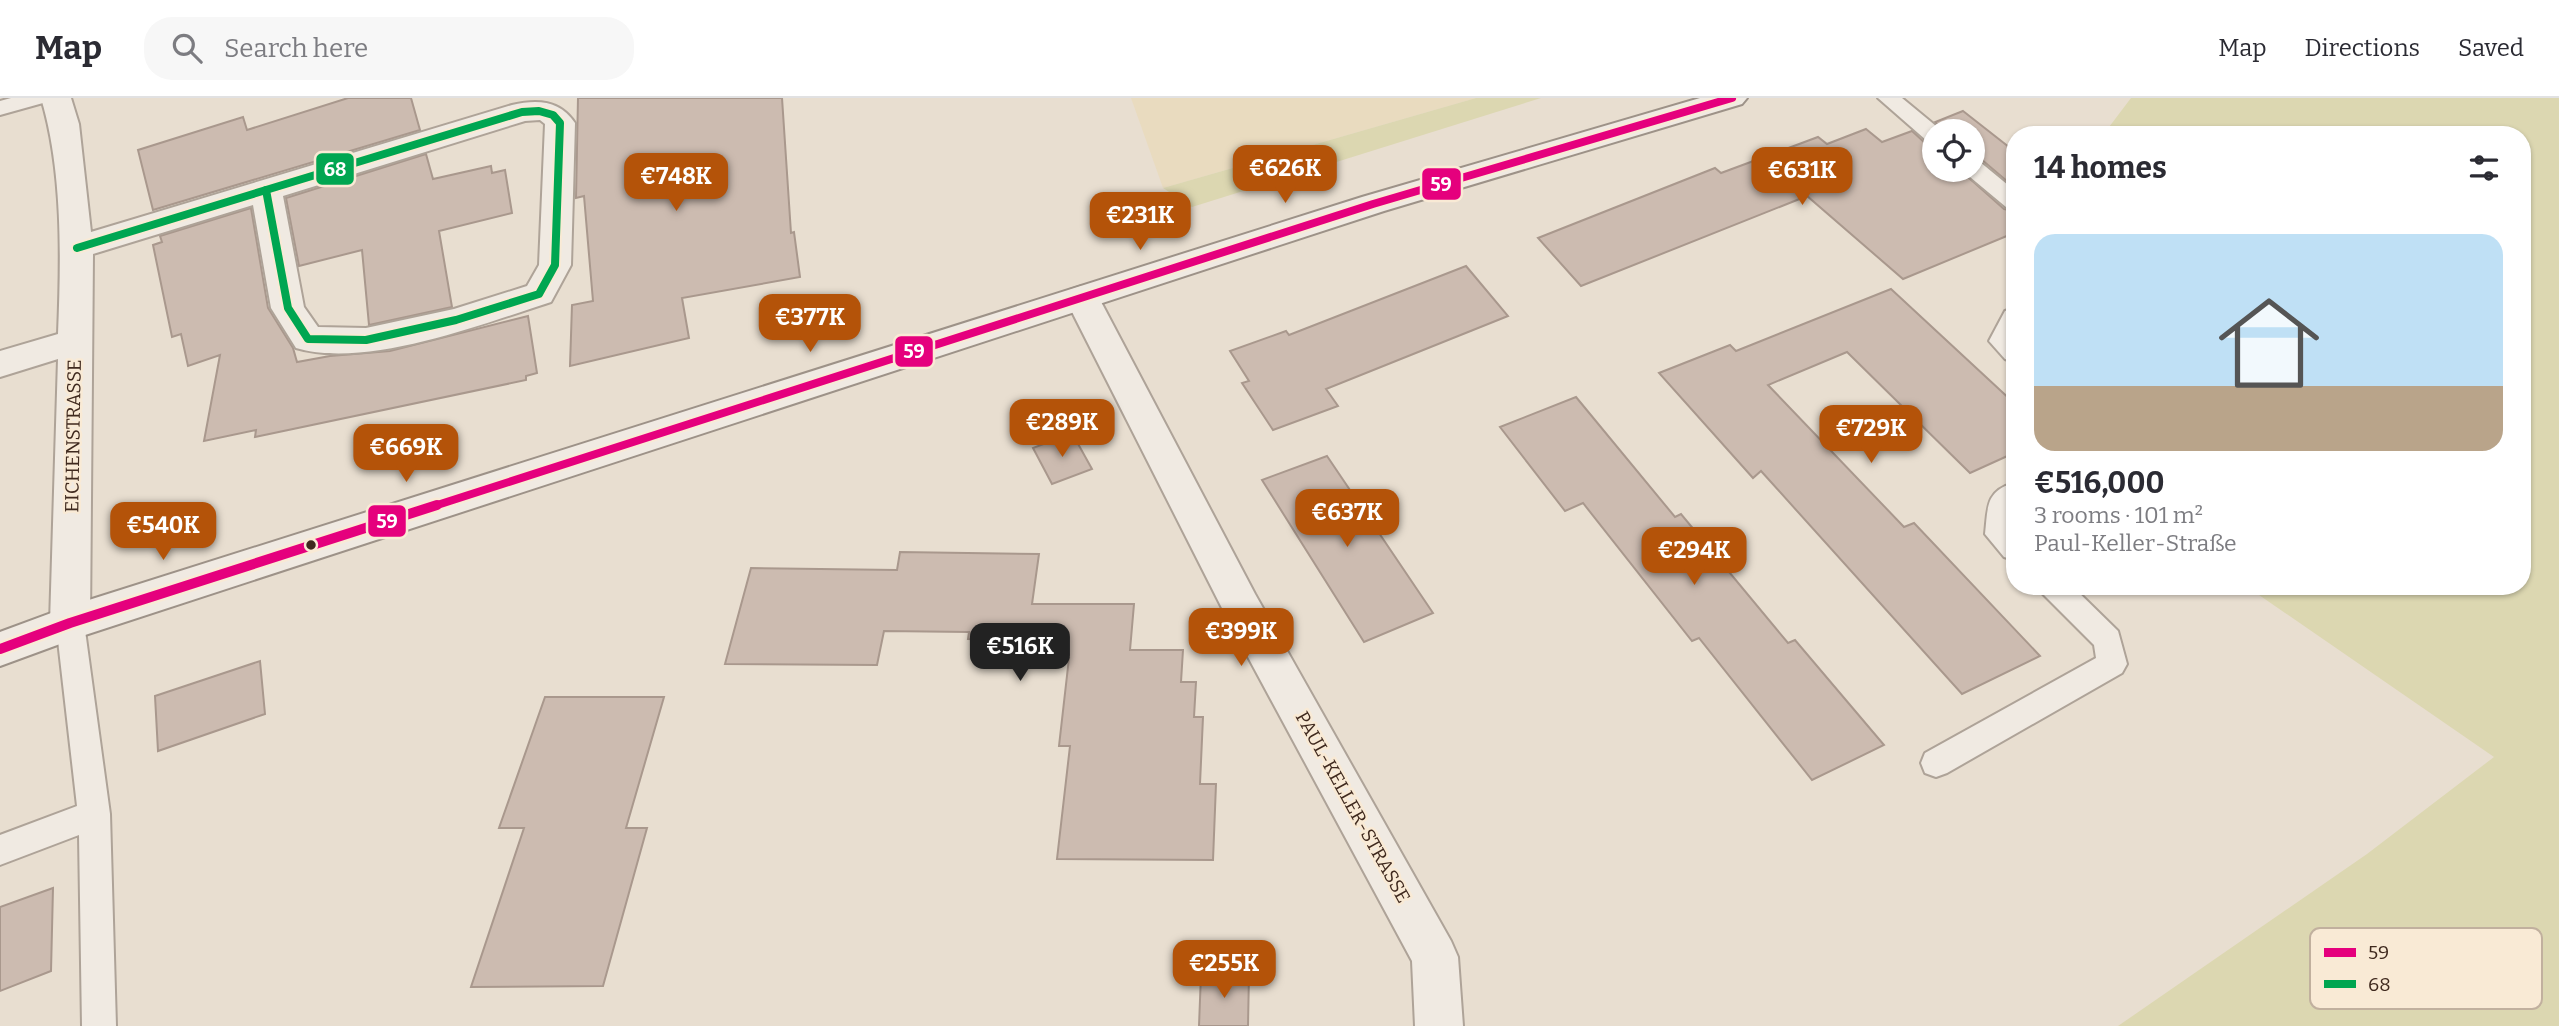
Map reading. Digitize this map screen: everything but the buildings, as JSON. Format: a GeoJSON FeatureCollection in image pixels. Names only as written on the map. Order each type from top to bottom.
{"type":"FeatureCollection","features":[{"type":"Feature","properties":{"kind":"street","name":"EICHENSTRASSE"},"geometry":{"type":"LineString","coordinates":[[56,98],[64,124],[77,248],[70,624]]}},
{"type":"Feature","properties":{"kind":"street"},"geometry":{"type":"LineString","coordinates":[[0,649],[817,381],[1373,204],[1732,98]]}},
{"type":"Feature","properties":{"kind":"street"},"geometry":{"type":"LineString","coordinates":[[77,248],[266,189],[522,112],[543,109],[555,115],[560,123],[555,265],[539,294],[456,320],[366,340],[308,338],[288,308],[266,189]]}},
{"type":"Feature","properties":{"kind":"street","name":"PAUL-KELLER-STRASSE"},"geometry":{"type":"LineString","coordinates":[[1082,298],[1241,606],[1435,957],[1439,1026]]}},
{"type":"Feature","properties":{"kind":"street"},"geometry":{"type":"LineString","coordinates":[[0,365],[74,342]]}},
{"type":"Feature","properties":{"kind":"lane"},"geometry":{"type":"LineString","coordinates":[[0,108],[35,98]]}},
{"type":"Feature","properties":{"kind":"lane"},"geometry":{"type":"LineString","coordinates":[[1889,98],[1922,125]]}},
{"type":"Feature","properties":{"kind":"lane"},"geometry":{"type":"LineString","coordinates":[[1985,178],[2006,195]]}},
{"type":"Feature","properties":{"kind":"lane"},"geometry":{"type":"LineString","coordinates":[[2006,498],[2003,500],[1998,534],[2006,542]]}},
{"type":"Feature","properties":{"kind":"lane"},"geometry":{"type":"LineString","coordinates":[[1936,763],[2112,664],[2108,640],[2062,595]]}},
{"type":"Feature","properties":{"kind":"lane"},"geometry":{"type":"LineString","coordinates":[[70,624],[94,814],[99,1026]]}},
{"type":"Feature","properties":{"kind":"lane"},"geometry":{"type":"LineString","coordinates":[[0,850],[94,814]]}},
{"type":"Feature","properties":{"kind":"shaded area"},"geometry":{"type":"Polygon","coordinates":[[[1131,98],[1476,98],[1163,188],[1131,98]]]}},
{"type":"Feature","properties":{"kind":"shaded area"},"geometry":{"type":"Polygon","coordinates":[[[1476,98],[1541,98],[1192,207],[1163,188],[1476,98]]]}},
{"type":"Feature","properties":{"kind":"shaded area"},"geometry":{"type":"Polygon","coordinates":[[[2131,98],[2559,98],[2559,1026],[2118,1026],[2367,854],[2494,757],[2259,595],[2531,595],[2531,126],[2110,126],[2131,98]]]}},
{"type":"Feature","properties":{"kind":"transit line","name":"59"},"geometry":{"type":"LineString","coordinates":[[0,649],[70,623],[1373,204],[1732,98]]}},
{"type":"Feature","properties":{"kind":"transit line","name":"68"},"geometry":{"type":"LineString","coordinates":[[77,248],[522,112],[549,112],[560,123],[555,265],[539,294],[456,320],[366,340],[308,339],[288,308],[266,189]]}}]}
